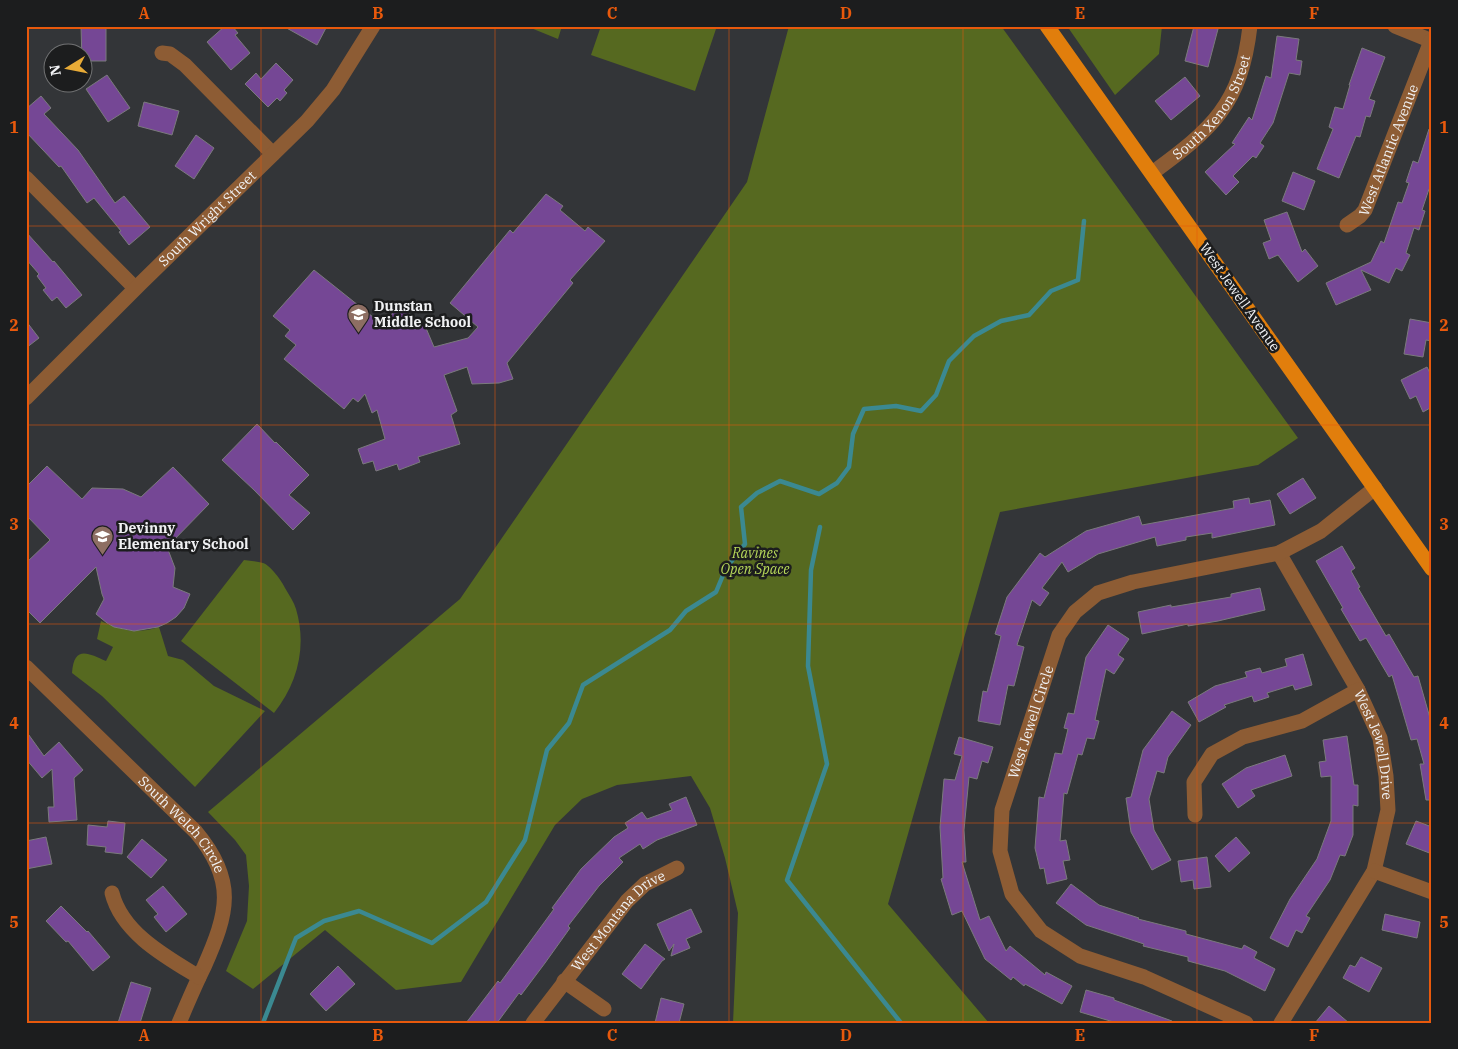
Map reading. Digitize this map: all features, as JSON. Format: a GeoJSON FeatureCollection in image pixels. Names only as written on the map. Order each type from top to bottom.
{"type":"FeatureCollection","features":[{"type":"Feature","properties":{"kind":"main road","name":"West Jewell Avenue"},"geometry":{"type":"LineString","coordinates":[[1047,26],[1432,569]]}},
{"type":"Feature","properties":{"kind":"street","name":"South Wright Street"},"geometry":{"type":"LineString","coordinates":[[26,398],[135,288],[307,121],[333,90],[373,26]]}},
{"type":"Feature","properties":{"kind":"street","name":"South Xenon Street"},"geometry":{"type":"LineString","coordinates":[[1152,173],[1200,136],[1219,115],[1232,94],[1241,70],[1246,54],[1250,26]]}},
{"type":"Feature","properties":{"kind":"street"},"geometry":{"type":"LineString","coordinates":[[1394,26],[1431,41]]}},
{"type":"Feature","properties":{"kind":"street","name":"West Atlantic Avenue"},"geometry":{"type":"LineString","coordinates":[[1347,225],[1360,216],[1364,210],[1431,41]]}},
{"type":"Feature","properties":{"kind":"street"},"geometry":{"type":"LineString","coordinates":[[162,53],[170,54],[185,65],[273,154]]}},
{"type":"Feature","properties":{"kind":"street"},"geometry":{"type":"LineString","coordinates":[[26,178],[135,288]]}},
{"type":"Feature","properties":{"kind":"street","name":"West Jewell Circle"},"geometry":{"type":"LineString","coordinates":[[1246,1023],[1144,977],[1080,956],[1041,931],[1012,894],[1000,851],[1002,810],[1059,636],[1075,612],[1098,593],[1133,582],[1279,553],[1321,531],[1375,488]]}},
{"type":"Feature","properties":{"kind":"street","name":"West Jewell Drive"},"geometry":{"type":"LineString","coordinates":[[1279,553],[1358,690],[1380,738],[1386,776],[1388,810],[1374,871],[1281,1023]]}},
{"type":"Feature","properties":{"kind":"street","name":"South Welch Circle"},"geometry":{"type":"LineString","coordinates":[[26,667],[196,832],[212,853],[224,882],[225,904],[220,928],[179,1023]]}},
{"type":"Feature","properties":{"kind":"street"},"geometry":{"type":"LineString","coordinates":[[1195,815],[1194,782],[1212,754],[1243,737],[1302,721],[1358,690]]}},
{"type":"Feature","properties":{"kind":"street","name":"West Montana Drive"},"geometry":{"type":"LineString","coordinates":[[533,1023],[627,900],[645,884],[676,868]]}},
{"type":"Feature","properties":{"kind":"street"},"geometry":{"type":"LineString","coordinates":[[1374,871],[1432,892]]}},
{"type":"Feature","properties":{"kind":"street"},"geometry":{"type":"LineString","coordinates":[[112,892],[121,915],[134,930],[162,954],[199,977]]}},
{"type":"Feature","properties":{"kind":"street","name":"West Montana Drive"},"geometry":{"type":"LineString","coordinates":[[564,981],[604,1009]]}},
{"type":"Feature","properties":{"kind":"green space"},"geometry":{"type":"Polygon","coordinates":[[[526,26],[562,26],[558,39],[526,26]]]}},
{"type":"Feature","properties":{"kind":"green space"},"geometry":{"type":"Polygon","coordinates":[[[601,26],[717,26],[695,91],[591,55],[601,26]]]}},
{"type":"Feature","properties":{"kind":"green space","name":"Ravines Open Space"},"geometry":{"type":"Polygon","coordinates":[[[789,26],[1001,26],[1298,438],[1258,465],[1000,512],[888,904],[989,1023],[733,1023],[738,913],[725,858],[710,808],[691,776],[617,785],[582,799],[555,825],[461,982],[396,990],[325,930],[253,989],[226,971],[247,921],[249,886],[246,855],[235,840],[208,812],[460,599],[747,182],[789,26]]]}},
{"type":"Feature","properties":{"kind":"green space"},"geometry":{"type":"Polygon","coordinates":[[[1067,26],[1162,26],[1159,54],[1115,95],[1067,26]]]}},
{"type":"Feature","properties":{"kind":"green space"},"geometry":{"type":"Polygon","coordinates":[[[244,560],[263,563],[276,574],[294,604],[299,623],[301,637],[298,664],[289,689],[274,713],[181,641],[244,560]]]}},
{"type":"Feature","properties":{"kind":"green space"},"geometry":{"type":"Polygon","coordinates":[[[101,621],[116,627],[137,631],[159,627],[168,656],[183,660],[214,686],[265,711],[195,787],[102,696],[72,673],[73,664],[79,655],[88,654],[106,661],[113,647],[97,639],[101,621]]]}},
{"type":"Feature","properties":{"kind":"building"},"geometry":{"type":"Polygon","coordinates":[[[81,26],[106,26],[106,61],[92,61],[92,42],[81,42],[81,26]]]}},
{"type":"Feature","properties":{"kind":"building"},"geometry":{"type":"Polygon","coordinates":[[[225,26],[232,26],[238,33],[235,35],[250,53],[231,70],[207,42],[225,26]]]}},
{"type":"Feature","properties":{"kind":"building"},"geometry":{"type":"Polygon","coordinates":[[[283,26],[327,26],[317,45],[283,26]]]}},
{"type":"Feature","properties":{"kind":"building"},"geometry":{"type":"Polygon","coordinates":[[[1194,26],[1218,29],[1208,67],[1185,61],[1194,26]]]}},
{"type":"Feature","properties":{"kind":"building"},"geometry":{"type":"Polygon","coordinates":[[[1277,36],[1299,39],[1296,60],[1302,61],[1300,75],[1289,73],[1273,123],[1260,143],[1264,146],[1256,158],[1253,156],[1233,176],[1239,182],[1226,195],[1205,172],[1235,144],[1232,143],[1249,117],[1252,120],[1266,76],[1271,78],[1277,36]]]}},
{"type":"Feature","properties":{"kind":"building"},"geometry":{"type":"Polygon","coordinates":[[[1362,48],[1385,57],[1369,99],[1375,101],[1370,117],[1366,116],[1360,137],[1356,136],[1339,178],[1317,169],[1333,129],[1329,127],[1335,107],[1343,109],[1362,48]]]}},
{"type":"Feature","properties":{"kind":"building"},"geometry":{"type":"Polygon","coordinates":[[[276,63],[293,80],[284,90],[287,93],[280,101],[277,98],[268,107],[245,84],[256,73],[261,79],[276,63]]]}},
{"type":"Feature","properties":{"kind":"building"},"geometry":{"type":"Polygon","coordinates":[[[107,75],[130,108],[108,122],[88,92],[92,92],[92,85],[107,75]]]}},
{"type":"Feature","properties":{"kind":"building"},"geometry":{"type":"Polygon","coordinates":[[[1185,77],[1200,96],[1171,120],[1155,101],[1185,77]]]}},
{"type":"Feature","properties":{"kind":"building"},"geometry":{"type":"Polygon","coordinates":[[[41,96],[51,108],[44,114],[78,150],[115,203],[124,196],[150,227],[129,245],[119,232],[121,231],[94,198],[87,203],[61,166],[59,167],[26,132],[26,109],[41,96]]]}},
{"type":"Feature","properties":{"kind":"building"},"geometry":{"type":"Polygon","coordinates":[[[144,102],[179,111],[172,135],[138,126],[144,102]]]}},
{"type":"Feature","properties":{"kind":"building"},"geometry":{"type":"Polygon","coordinates":[[[1429,129],[1432,129],[1432,190],[1429,189],[1422,210],[1425,211],[1419,230],[1414,228],[1406,253],[1410,255],[1402,271],[1396,268],[1389,283],[1361,270],[1371,290],[1336,305],[1326,283],[1371,262],[1381,241],[1384,243],[1398,202],[1402,203],[1409,183],[1406,182],[1413,161],[1418,163],[1429,129]]]}},
{"type":"Feature","properties":{"kind":"building"},"geometry":{"type":"Polygon","coordinates":[[[196,135],[214,148],[194,179],[175,166],[196,135]]]}},
{"type":"Feature","properties":{"kind":"building"},"geometry":{"type":"Polygon","coordinates":[[[1293,172],[1315,181],[1304,210],[1282,201],[1293,172]]]}},
{"type":"Feature","properties":{"kind":"building","name":"Dunstan Middle School"},"geometry":{"type":"Polygon","coordinates":[[[546,194],[563,206],[560,210],[585,231],[588,227],[605,241],[570,280],[573,283],[507,363],[513,379],[499,383],[472,384],[467,367],[444,375],[457,411],[451,415],[460,444],[418,457],[420,462],[399,470],[397,464],[376,471],[373,461],[363,464],[358,449],[385,439],[377,410],[372,413],[365,394],[358,402],[353,398],[344,409],[284,359],[296,345],[285,336],[290,330],[273,316],[314,270],[383,325],[399,305],[426,328],[434,347],[468,338],[478,327],[450,303],[510,230],[513,233],[546,194]]]}},
{"type":"Feature","properties":{"kind":"building"},"geometry":{"type":"Polygon","coordinates":[[[1287,212],[1302,252],[1305,249],[1318,266],[1298,282],[1278,255],[1269,259],[1263,243],[1271,240],[1264,220],[1287,212]]]}},
{"type":"Feature","properties":{"kind":"building"},"geometry":{"type":"Polygon","coordinates":[[[26,232],[54,261],[82,295],[66,308],[57,297],[52,301],[43,290],[46,288],[37,276],[39,274],[26,259],[26,232]]]}},
{"type":"Feature","properties":{"kind":"building"},"geometry":{"type":"Polygon","coordinates":[[[1410,319],[1432,323],[1432,341],[1426,340],[1423,357],[1404,354],[1410,319]]]}},
{"type":"Feature","properties":{"kind":"building"},"geometry":{"type":"Polygon","coordinates":[[[26,321],[39,338],[26,348],[26,321]]]}},
{"type":"Feature","properties":{"kind":"building"},"geometry":{"type":"Polygon","coordinates":[[[1427,367],[1432,377],[1432,407],[1423,412],[1416,396],[1410,399],[1401,380],[1427,367]]]}},
{"type":"Feature","properties":{"kind":"building"},"geometry":{"type":"Polygon","coordinates":[[[257,424],[309,475],[289,495],[310,513],[293,530],[222,460],[257,424]]]}},
{"type":"Feature","properties":{"kind":"building","name":"Devinny Elementary School"},"geometry":{"type":"Polygon","coordinates":[[[47,466],[82,499],[92,488],[123,489],[141,497],[173,467],[209,504],[167,547],[175,568],[173,587],[190,594],[184,608],[176,617],[158,627],[134,631],[114,627],[107,623],[96,614],[104,599],[96,567],[40,623],[26,609],[26,563],[50,540],[26,515],[26,487],[47,466]]]}},
{"type":"Feature","properties":{"kind":"building"},"geometry":{"type":"Polygon","coordinates":[[[1303,478],[1316,498],[1290,514],[1277,494],[1303,478]]]}},
{"type":"Feature","properties":{"kind":"building"},"geometry":{"type":"Polygon","coordinates":[[[1249,498],[1250,504],[1270,500],[1275,525],[1212,538],[1212,533],[1186,537],[1186,540],[1157,546],[1155,537],[1098,554],[1068,572],[1062,562],[1042,588],[1049,593],[1040,606],[1032,600],[1017,645],[1024,647],[1014,686],[1008,685],[1000,725],[978,721],[983,691],[987,692],[1001,636],[995,634],[1007,597],[1040,553],[1045,557],[1086,531],[1139,516],[1142,525],[1234,508],[1233,501],[1249,498]]]}},
{"type":"Feature","properties":{"kind":"building"},"geometry":{"type":"Polygon","coordinates":[[[1342,546],[1355,568],[1351,571],[1360,587],[1358,588],[1386,636],[1389,634],[1414,677],[1418,676],[1430,718],[1432,717],[1432,800],[1426,800],[1420,764],[1424,764],[1417,739],[1411,740],[1392,675],[1389,677],[1366,638],[1360,641],[1316,561],[1342,546]]]}},
{"type":"Feature","properties":{"kind":"building"},"geometry":{"type":"Polygon","coordinates":[[[1260,588],[1265,610],[1218,621],[1188,626],[1188,624],[1142,634],[1138,612],[1171,605],[1171,607],[1231,597],[1231,594],[1260,588]]]}},
{"type":"Feature","properties":{"kind":"building"},"geometry":{"type":"Polygon","coordinates":[[[1108,625],[1129,639],[1118,655],[1124,659],[1114,674],[1106,669],[1095,720],[1099,721],[1094,739],[1087,738],[1082,755],[1078,754],[1067,794],[1064,793],[1060,841],[1066,840],[1070,860],[1063,861],[1067,879],[1047,884],[1044,868],[1040,869],[1035,848],[1039,797],[1044,798],[1055,753],[1062,754],[1068,729],[1064,728],[1068,713],[1074,714],[1086,657],[1108,625]]]}},
{"type":"Feature","properties":{"kind":"building"},"geometry":{"type":"Polygon","coordinates":[[[1303,654],[1312,685],[1295,690],[1293,685],[1267,693],[1269,697],[1254,702],[1252,696],[1224,705],[1226,707],[1199,722],[1188,702],[1215,686],[1247,677],[1245,672],[1260,668],[1262,673],[1287,666],[1285,659],[1303,654]]]}},
{"type":"Feature","properties":{"kind":"building"},"geometry":{"type":"Polygon","coordinates":[[[1172,711],[1191,725],[1168,757],[1164,773],[1157,771],[1149,799],[1154,830],[1171,860],[1152,870],[1131,832],[1126,798],[1131,797],[1143,750],[1172,711]]]}},
{"type":"Feature","properties":{"kind":"building"},"geometry":{"type":"Polygon","coordinates":[[[26,731],[44,756],[59,742],[83,770],[74,778],[77,820],[49,822],[48,807],[54,807],[52,769],[42,778],[26,759],[26,731]]]}},
{"type":"Feature","properties":{"kind":"building"},"geometry":{"type":"Polygon","coordinates":[[[1347,736],[1354,785],[1358,785],[1358,806],[1353,805],[1353,835],[1345,856],[1340,855],[1330,880],[1306,916],[1310,918],[1302,933],[1296,930],[1288,947],[1270,938],[1290,899],[1317,859],[1331,821],[1331,776],[1321,777],[1319,762],[1326,761],[1323,740],[1347,736]]]}},
{"type":"Feature","properties":{"kind":"building"},"geometry":{"type":"Polygon","coordinates":[[[959,737],[993,747],[988,763],[982,761],[977,779],[969,777],[964,830],[966,862],[962,862],[980,920],[989,916],[1006,951],[1010,946],[1045,975],[1046,972],[1072,986],[1062,1004],[1025,984],[1024,986],[1013,977],[1011,980],[985,959],[962,911],[952,915],[941,879],[943,878],[940,827],[944,779],[955,780],[962,756],[954,754],[959,737]]]}},
{"type":"Feature","properties":{"kind":"building"},"geometry":{"type":"Polygon","coordinates":[[[1285,755],[1292,776],[1251,790],[1255,796],[1238,808],[1222,784],[1246,768],[1285,755]]]}},
{"type":"Feature","properties":{"kind":"building"},"geometry":{"type":"Polygon","coordinates":[[[686,797],[697,825],[657,840],[643,849],[640,844],[619,858],[623,862],[599,886],[568,926],[570,928],[545,963],[521,995],[519,993],[497,1023],[466,1023],[498,981],[500,983],[581,869],[614,837],[628,828],[625,823],[642,812],[647,819],[672,810],[669,804],[686,797]]]}},
{"type":"Feature","properties":{"kind":"building"},"geometry":{"type":"Polygon","coordinates":[[[108,821],[125,823],[122,854],[105,852],[106,847],[87,845],[88,825],[107,827],[108,821]]]}},
{"type":"Feature","properties":{"kind":"building"},"geometry":{"type":"Polygon","coordinates":[[[1416,821],[1432,827],[1432,854],[1406,844],[1416,821]]]}},
{"type":"Feature","properties":{"kind":"building"},"geometry":{"type":"Polygon","coordinates":[[[46,837],[52,864],[26,869],[26,841],[46,837]]]}},
{"type":"Feature","properties":{"kind":"building"},"geometry":{"type":"Polygon","coordinates":[[[1236,837],[1250,853],[1229,872],[1215,856],[1236,837]]]}},
{"type":"Feature","properties":{"kind":"building"},"geometry":{"type":"Polygon","coordinates":[[[142,839],[167,860],[151,878],[127,857],[142,839]]]}},
{"type":"Feature","properties":{"kind":"building"},"geometry":{"type":"Polygon","coordinates":[[[1207,857],[1211,887],[1194,889],[1193,880],[1181,882],[1178,861],[1207,857]]]}},
{"type":"Feature","properties":{"kind":"building"},"geometry":{"type":"Polygon","coordinates":[[[1071,884],[1099,905],[1138,919],[1186,931],[1186,934],[1242,949],[1244,945],[1257,952],[1254,958],[1275,969],[1265,991],[1225,971],[1188,961],[1188,957],[1143,946],[1144,944],[1086,925],[1056,903],[1071,884]]]}},
{"type":"Feature","properties":{"kind":"building"},"geometry":{"type":"Polygon","coordinates":[[[163,886],[187,914],[166,932],[154,917],[158,914],[146,900],[163,886]]]}},
{"type":"Feature","properties":{"kind":"building"},"geometry":{"type":"Polygon","coordinates":[[[61,906],[88,931],[110,957],[93,971],[68,941],[66,942],[46,921],[61,906]]]}},
{"type":"Feature","properties":{"kind":"building"},"geometry":{"type":"Polygon","coordinates":[[[691,909],[702,932],[686,939],[690,948],[671,956],[674,944],[669,951],[657,924],[691,909]]]}},
{"type":"Feature","properties":{"kind":"building"},"geometry":{"type":"Polygon","coordinates":[[[1385,914],[1420,922],[1417,938],[1382,930],[1385,914]]]}},
{"type":"Feature","properties":{"kind":"building"},"geometry":{"type":"Polygon","coordinates":[[[645,944],[665,959],[641,989],[622,974],[645,944]]]}},
{"type":"Feature","properties":{"kind":"building"},"geometry":{"type":"Polygon","coordinates":[[[1361,957],[1382,968],[1369,992],[1343,978],[1350,965],[1355,967],[1361,957]]]}},
{"type":"Feature","properties":{"kind":"building"},"geometry":{"type":"Polygon","coordinates":[[[338,966],[355,984],[326,1011],[310,994],[338,966]]]}},
{"type":"Feature","properties":{"kind":"building"},"geometry":{"type":"Polygon","coordinates":[[[131,982],[151,988],[140,1023],[118,1023],[131,982]]]}},
{"type":"Feature","properties":{"kind":"building"},"geometry":{"type":"Polygon","coordinates":[[[1086,990],[1114,998],[1114,1000],[1172,1021],[1172,1023],[1117,1023],[1080,1012],[1086,990]]]}},
{"type":"Feature","properties":{"kind":"building"},"geometry":{"type":"Polygon","coordinates":[[[661,998],[684,1004],[679,1023],[655,1023],[661,998]]]}},
{"type":"Feature","properties":{"kind":"building"},"geometry":{"type":"Polygon","coordinates":[[[1329,1006],[1349,1023],[1315,1023],[1329,1006]]]}},
{"type":"Feature","properties":{"kind":"waterway"},"geometry":{"type":"LineString","coordinates":[[263,1023],[296,938],[324,921],[359,911],[432,943],[486,902],[525,840],[547,750],[569,723],[583,685],[670,630],[686,611],[716,592],[726,568],[745,544],[741,507],[757,493],[780,481],[819,494],[837,483],[849,467],[853,434],[864,409],[896,406],[921,411],[936,395],[949,361],[974,336],[1001,321],[1029,315],[1051,291],[1078,280],[1084,221]]}},
{"type":"Feature","properties":{"kind":"waterway"},"geometry":{"type":"LineString","coordinates":[[820,527],[811,570],[808,666],[827,764],[787,880],[901,1023]]}},
{"type":"Feature","properties":{"kind":"place","name":"Dunstan Middle School"},"geometry":{"type":"Point","coordinates":[358,333]}},
{"type":"Feature","properties":{"kind":"place","name":"Devinny Elementary School"},"geometry":{"type":"Point","coordinates":[102,555]}}]}
